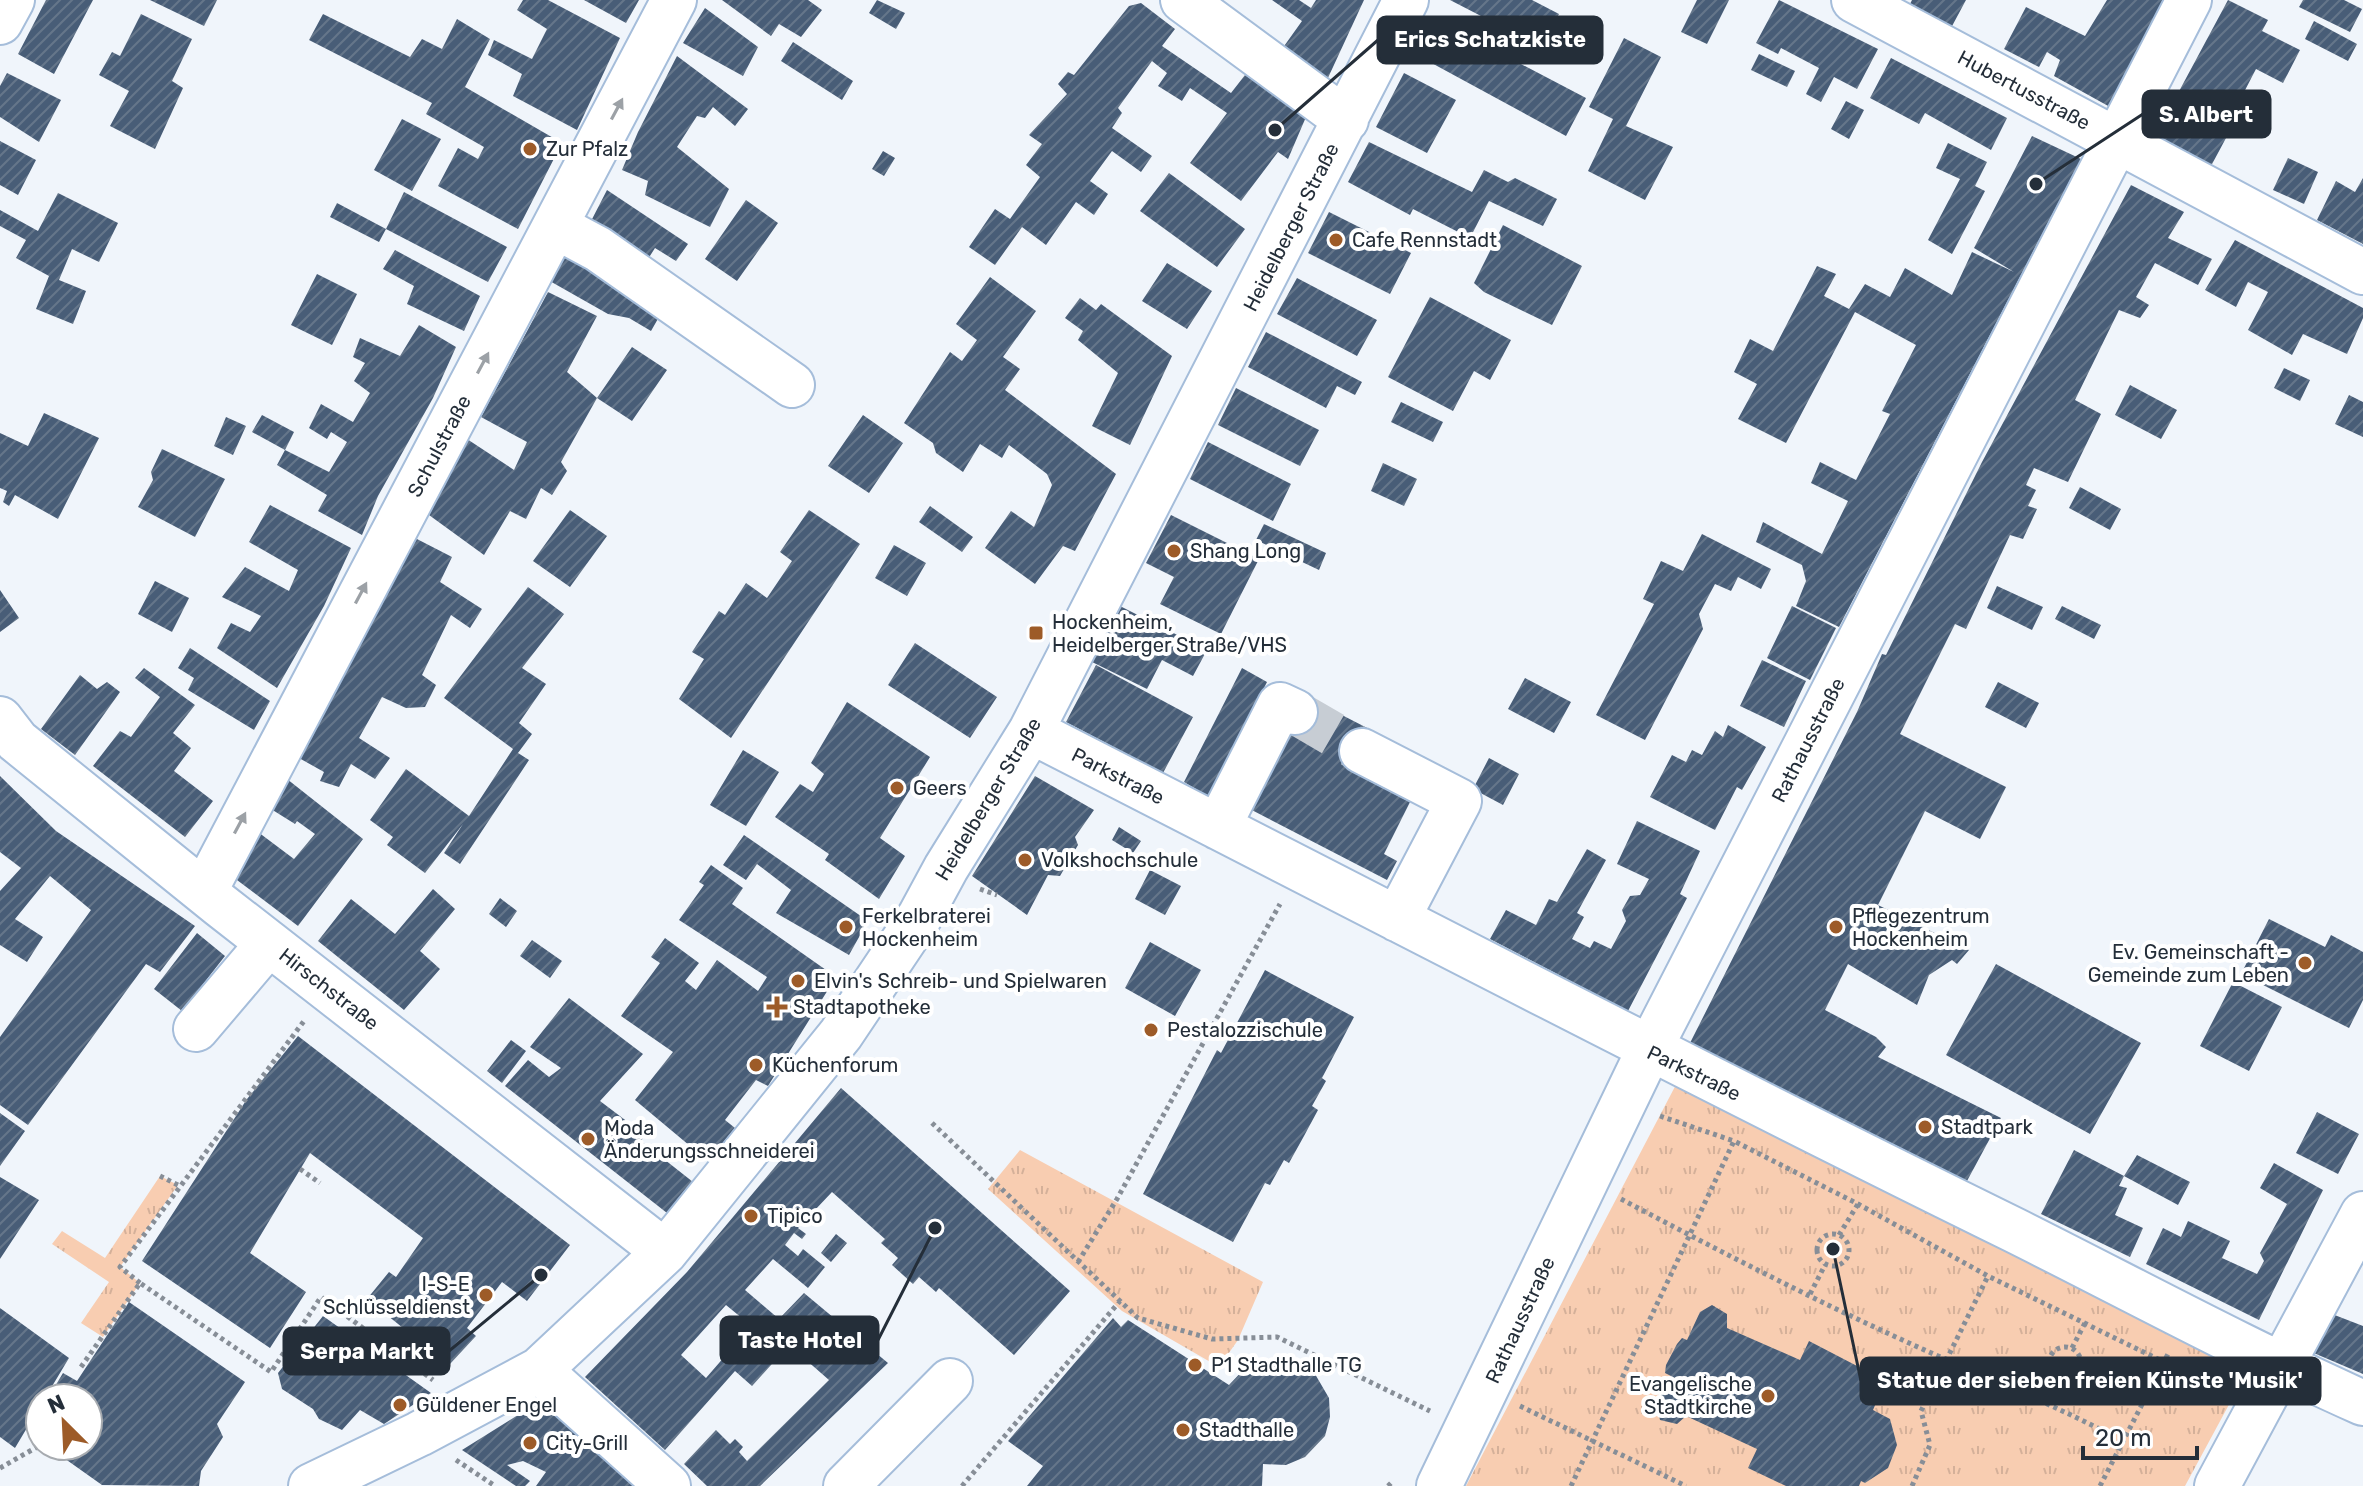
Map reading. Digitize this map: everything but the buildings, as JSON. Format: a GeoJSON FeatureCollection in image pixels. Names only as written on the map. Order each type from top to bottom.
{"type":"FeatureCollection","features":[{"type":"Feature","properties":{"kind":"street"},"geometry":{"type":"LineString","coordinates":[[0,22],[12,0]]}},
{"type":"Feature","properties":{"kind":"street","name":"Schulstraße"},"geometry":{"type":"LineString","coordinates":[[204,892],[674,0]]}},
{"type":"Feature","properties":{"kind":"street"},"geometry":{"type":"LineString","coordinates":[[1183,0],[1346,120]]}},
{"type":"Feature","properties":{"kind":"street","name":"Heidelberger Straße"},"geometry":{"type":"LineString","coordinates":[[311,1486],[539,1370],[665,1252],[877,984],[1031,731],[1406,0]]}},
{"type":"Feature","properties":{"kind":"street","name":"Hubertusstraße"},"geometry":{"type":"LineString","coordinates":[[1854,0],[2363,272]]}},
{"type":"Feature","properties":{"kind":"street","name":"Rathausstraße"},"geometry":{"type":"LineString","coordinates":[[1439,1486],[1649,1050],[2189,0]]}},
{"type":"Feature","properties":{"kind":"street"},"geometry":{"type":"LineString","coordinates":[[555,226],[598,249],[792,385]]}},
{"type":"Feature","properties":{"kind":"street"},"geometry":{"type":"LineString","coordinates":[[1218,827],[1280,705],[1295,712]]}},
{"type":"Feature","properties":{"kind":"street","name":"Hirschstraße"},"geometry":{"type":"LineString","coordinates":[[0,719],[17,741],[204,892],[665,1252]]}},
{"type":"Feature","properties":{"kind":"street","name":"Parkstraße"},"geometry":{"type":"LineString","coordinates":[[1031,731],[1649,1050],[2187,1316],[2283,1367],[2363,1403]]}},
{"type":"Feature","properties":{"kind":"street"},"geometry":{"type":"LineString","coordinates":[[1362,751],[1459,801],[1397,919]]}},
{"type":"Feature","properties":{"kind":"street"},"geometry":{"type":"LineString","coordinates":[[196,1029],[269,943]]}},
{"type":"Feature","properties":{"kind":"street"},"geometry":{"type":"LineString","coordinates":[[2217,1486],[2363,1214]]}},
{"type":"Feature","properties":{"kind":"street"},"geometry":{"type":"LineString","coordinates":[[539,1370],[668,1486]]}},
{"type":"Feature","properties":{"kind":"street"},"geometry":{"type":"LineString","coordinates":[[846,1486],[950,1381]]}},
{"type":"Feature","properties":{"kind":"street","name":"Heidelberger Straße"},"geometry":{"type":"LineString","coordinates":[[341,1486],[387,1450]]}},
{"type":"Feature","properties":{"kind":"path"},"geometry":{"type":"LineString","coordinates":[[1078,1262],[1300,869]]}},
{"type":"Feature","properties":{"kind":"path"},"geometry":{"type":"LineString","coordinates":[[333,991],[291,1034],[120,1267],[271,1372],[321,1297],[468,1406]]}},
{"type":"Feature","properties":{"kind":"path"},"geometry":{"type":"LineString","coordinates":[[1627,1100],[1734,1141],[1858,1204],[1988,1276],[2086,1321],[2164,1362]]}},
{"type":"Feature","properties":{"kind":"path"},"geometry":{"type":"LineString","coordinates":[[932,1123],[1138,1318],[1212,1339],[1277,1337],[1467,1429]]}},
{"type":"Feature","properties":{"kind":"path"},"geometry":{"type":"LineString","coordinates":[[1571,1486],[1734,1141]]}},
{"type":"Feature","properties":{"kind":"path"},"geometry":{"type":"LineString","coordinates":[[300,1169],[320,1183]]}},
{"type":"Feature","properties":{"kind":"path"},"geometry":{"type":"LineString","coordinates":[[160,1176],[178,1185]]}},
{"type":"Feature","properties":{"kind":"path"},"geometry":{"type":"LineString","coordinates":[[1584,1182],[1944,1359],[2048,1401],[2123,1441]]}},
{"type":"Feature","properties":{"kind":"path"},"geometry":{"type":"LineString","coordinates":[[1839,1235],[1858,1204]]}},
{"type":"Feature","properties":{"kind":"path"},"geometry":{"type":"LineString","coordinates":[[1827,1234],[1839,1235],[1849,1247],[1847,1258],[1837,1266],[1825,1265],[1817,1256],[1817,1245],[1827,1234]]}},
{"type":"Feature","properties":{"kind":"path"},"geometry":{"type":"LineString","coordinates":[[1810,1294],[1825,1265]]}},
{"type":"Feature","properties":{"kind":"path"},"geometry":{"type":"LineString","coordinates":[[1912,1486],[1930,1445],[1921,1411],[1944,1359],[1988,1276]]}},
{"type":"Feature","properties":{"kind":"path"},"geometry":{"type":"LineString","coordinates":[[81,1367],[140,1283]]}},
{"type":"Feature","properties":{"kind":"path"},"geometry":{"type":"LineString","coordinates":[[962,1486],[1120,1301]]}},
{"type":"Feature","properties":{"kind":"path"},"geometry":{"type":"LineString","coordinates":[[2100,1486],[2187,1316]]}},
{"type":"Feature","properties":{"kind":"path"},"geometry":{"type":"LineString","coordinates":[[2072,1348],[2086,1321]]}},
{"type":"Feature","properties":{"kind":"path"},"geometry":{"type":"LineString","coordinates":[[2060,1347],[2072,1348],[2081,1359],[2079,1371],[2070,1378],[2058,1377],[2050,1369],[2050,1357],[2060,1347]]}},
{"type":"Feature","properties":{"kind":"path"},"geometry":{"type":"LineString","coordinates":[[2048,1401],[2058,1377]]}},
{"type":"Feature","properties":{"kind":"path"},"geometry":{"type":"LineString","coordinates":[[1489,1387],[1512,1403],[1686,1486]]}},
{"type":"Feature","properties":{"kind":"path"},"geometry":{"type":"LineString","coordinates":[[0,1468],[24,1454]]}},
{"type":"Feature","properties":{"kind":"green space"},"geometry":{"type":"Polygon","coordinates":[[[1680,1077],[2252,1362],[2185,1486],[1466,1486],[1680,1077]]]}},
{"type":"Feature","properties":{"kind":"green space"},"geometry":{"type":"Polygon","coordinates":[[[1020,1150],[1263,1282],[1238,1340],[1219,1367],[1122,1311],[988,1189],[1020,1150]]]}},
{"type":"Feature","properties":{"kind":"green space"},"geometry":{"type":"Polygon","coordinates":[[[160,1176],[178,1185],[120,1267],[140,1283],[103,1337],[81,1323],[109,1282],[52,1244],[62,1231],[105,1258],[160,1176]]]}},
{"type":"Feature","properties":{"kind":"tunnel"},"geometry":{"type":"LineString","coordinates":[[1295,712],[1362,751]]}},
{"type":"Feature","properties":{"kind":"place","name":"Erics Schatzkiste"},"geometry":{"type":"Point","coordinates":[1275,130]}},
{"type":"Feature","properties":{"kind":"place","name":"Zur Pfalz"},"geometry":{"type":"Point","coordinates":[530,149]}},
{"type":"Feature","properties":{"kind":"place","name":"S. Albert"},"geometry":{"type":"Point","coordinates":[2036,184]}},
{"type":"Feature","properties":{"kind":"place","name":"Cafe Rennstadt"},"geometry":{"type":"Point","coordinates":[1336,240]}},
{"type":"Feature","properties":{"kind":"place","name":"Shang Long"},"geometry":{"type":"Point","coordinates":[1174,551]}},
{"type":"Feature","properties":{"kind":"place","name":"Hockenheim, Heidelberger Straße/VHS"},"geometry":{"type":"Point","coordinates":[1036,633]}},
{"type":"Feature","properties":{"kind":"place","name":"Geers"},"geometry":{"type":"Point","coordinates":[897,788]}},
{"type":"Feature","properties":{"kind":"place","name":"Volkshochschule"},"geometry":{"type":"Point","coordinates":[1025,860]}},
{"type":"Feature","properties":{"kind":"place","name":"Ferkelbraterei Hockenheim"},"geometry":{"type":"Point","coordinates":[846,927]}},
{"type":"Feature","properties":{"kind":"place","name":"Pflegezentrum Hockenheim"},"geometry":{"type":"Point","coordinates":[1836,927]}},
{"type":"Feature","properties":{"kind":"place","name":"Ev. Gemeinschaft - Gemeinde zum Leben"},"geometry":{"type":"Point","coordinates":[2305,963]}},
{"type":"Feature","properties":{"kind":"place","name":"Elvin's Schreib- und Spielwaren"},"geometry":{"type":"Point","coordinates":[798,981]}},
{"type":"Feature","properties":{"kind":"place","name":"Stadtapotheke"},"geometry":{"type":"Point","coordinates":[777,1007]}},
{"type":"Feature","properties":{"kind":"place","name":"Pestalozzischule"},"geometry":{"type":"Point","coordinates":[1151,1030]}},
{"type":"Feature","properties":{"kind":"place","name":"Küchenforum"},"geometry":{"type":"Point","coordinates":[756,1065]}},
{"type":"Feature","properties":{"kind":"place","name":"Stadtpark"},"geometry":{"type":"Point","coordinates":[1925,1127]}},
{"type":"Feature","properties":{"kind":"place","name":"Moda Änderungsschneiderei"},"geometry":{"type":"Point","coordinates":[588,1139]}},
{"type":"Feature","properties":{"kind":"place","name":"Tipico"},"geometry":{"type":"Point","coordinates":[751,1216]}},
{"type":"Feature","properties":{"kind":"place","name":"Taste Hotel"},"geometry":{"type":"Point","coordinates":[935,1228]}},
{"type":"Feature","properties":{"kind":"place","name":"Statue der sieben freien Künste 'Musik'"},"geometry":{"type":"Point","coordinates":[1833,1249]}},
{"type":"Feature","properties":{"kind":"place","name":"Serpa Markt"},"geometry":{"type":"Point","coordinates":[541,1275]}},
{"type":"Feature","properties":{"kind":"place","name":"I-S-E Schlüsseldienst"},"geometry":{"type":"Point","coordinates":[486,1295]}},
{"type":"Feature","properties":{"kind":"place","name":"P1 Stadthalle TG"},"geometry":{"type":"Point","coordinates":[1195,1365]}},
{"type":"Feature","properties":{"kind":"place","name":"Evangelische Stadtkirche"},"geometry":{"type":"Point","coordinates":[1768,1396]}},
{"type":"Feature","properties":{"kind":"place","name":"Güldener Engel"},"geometry":{"type":"Point","coordinates":[400,1405]}},
{"type":"Feature","properties":{"kind":"place","name":"Stadthalle"},"geometry":{"type":"Point","coordinates":[1183,1430]}},
{"type":"Feature","properties":{"kind":"place","name":"City-Grill"},"geometry":{"type":"Point","coordinates":[530,1443]}}]}
